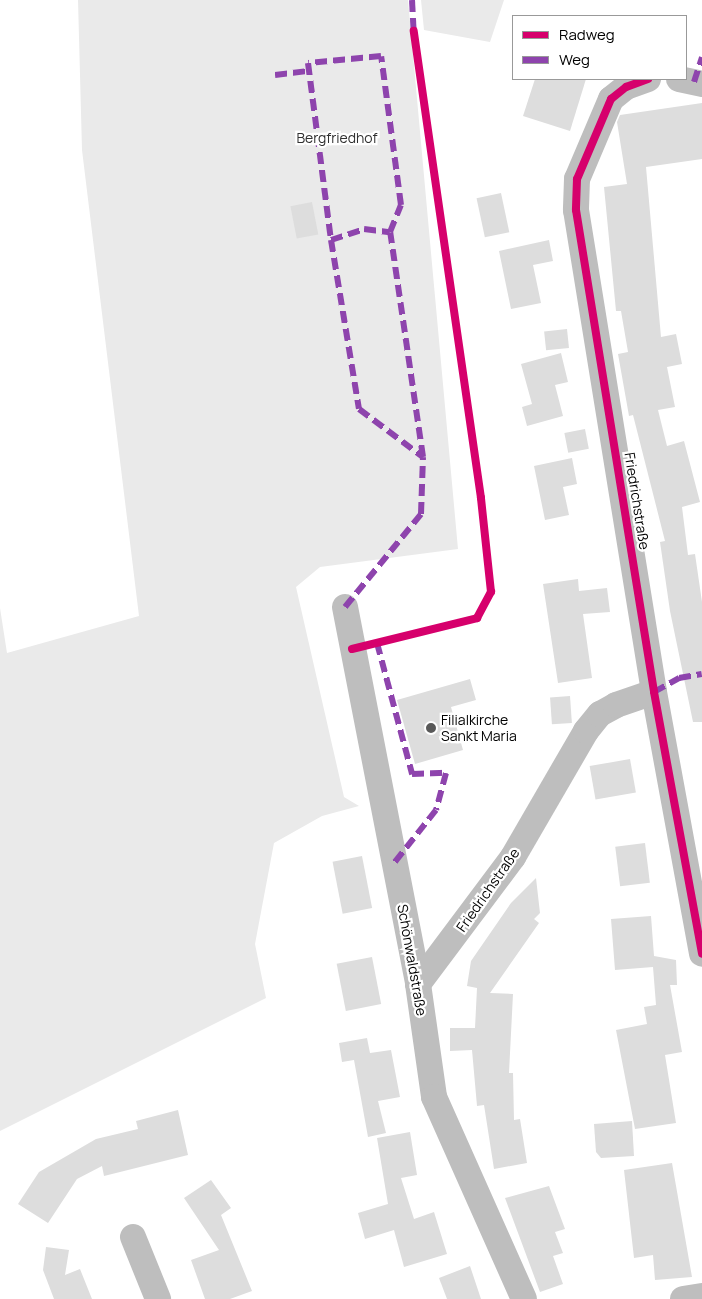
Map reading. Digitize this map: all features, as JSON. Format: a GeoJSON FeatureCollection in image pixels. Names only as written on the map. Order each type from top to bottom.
{"type":"FeatureCollection","features":[{"type":"Feature","properties":{"kind":"street","name":"Friedrichstraße"},"geometry":{"type":"LineString","coordinates":[[645,80],[626,87],[611,99],[577,179],[576,210],[654,692],[702,954]]}},
{"type":"Feature","properties":{"kind":"street"},"geometry":{"type":"LineString","coordinates":[[684,80],[702,84]]}},
{"type":"Feature","properties":{"kind":"street","name":"Schönwaldstraße"},"geometry":{"type":"LineString","coordinates":[[345,607],[418,984],[434,1096],[524,1299]]}},
{"type":"Feature","properties":{"kind":"street","name":"Friedrichstraße"},"geometry":{"type":"LineString","coordinates":[[418,984],[513,857],[586,731],[608,710],[654,692]]}},
{"type":"Feature","properties":{"kind":"street"},"geometry":{"type":"LineString","coordinates":[[133,1237],[158,1299]]}},
{"type":"Feature","properties":{"kind":"street"},"geometry":{"type":"LineString","coordinates":[[683,1299],[702,1296]]}},
{"type":"Feature","properties":{"kind":"green space","name":"Bergfriedhof"},"geometry":{"type":"Polygon","coordinates":[[[78,0],[408,0],[458,549],[320,567],[296,587],[344,797],[359,806],[322,816],[274,843],[255,944],[266,998],[0,1131],[0,608],[7,653],[139,616],[82,150],[78,0]]]}},
{"type":"Feature","properties":{"kind":"green space"},"geometry":{"type":"Polygon","coordinates":[[[421,0],[504,0],[490,42],[424,30],[421,0]]]}},
{"type":"Feature","properties":{"kind":"building"},"geometry":{"type":"Polygon","coordinates":[[[535,80],[586,80],[570,131],[523,116],[535,80]]]}},
{"type":"Feature","properties":{"kind":"building"},"geometry":{"type":"Polygon","coordinates":[[[702,103],[702,159],[646,167],[661,337],[676,334],[682,364],[667,367],[675,407],[658,410],[667,446],[684,441],[700,502],[682,507],[688,555],[695,554],[702,602],[702,722],[693,722],[670,611],[660,542],[665,541],[633,415],[629,416],[618,354],[628,352],[621,311],[616,311],[604,187],[627,184],[617,122],[620,115],[702,103]]]}},
{"type":"Feature","properties":{"kind":"building"},"geometry":{"type":"Polygon","coordinates":[[[501,193],[509,232],[485,237],[477,198],[501,193]]]}},
{"type":"Feature","properties":{"kind":"building"},"geometry":{"type":"Polygon","coordinates":[[[312,202],[318,234],[297,239],[290,206],[312,202]]]}},
{"type":"Feature","properties":{"kind":"building"},"geometry":{"type":"Polygon","coordinates":[[[549,240],[553,261],[533,265],[541,303],[511,309],[499,251],[549,240]]]}},
{"type":"Feature","properties":{"kind":"building"},"geometry":{"type":"Polygon","coordinates":[[[567,329],[569,348],[546,350],[544,331],[567,329]]]}},
{"type":"Feature","properties":{"kind":"building"},"geometry":{"type":"Polygon","coordinates":[[[561,353],[568,382],[555,385],[563,416],[527,426],[522,407],[532,404],[521,364],[561,353]]]}},
{"type":"Feature","properties":{"kind":"building"},"geometry":{"type":"Polygon","coordinates":[[[585,429],[589,449],[568,453],[564,433],[585,429]]]}},
{"type":"Feature","properties":{"kind":"building"},"geometry":{"type":"Polygon","coordinates":[[[572,458],[577,484],[563,487],[569,515],[545,520],[534,466],[572,458]]]}},
{"type":"Feature","properties":{"kind":"building"},"geometry":{"type":"Polygon","coordinates":[[[578,579],[579,591],[607,588],[610,612],[583,614],[592,678],[558,683],[543,584],[578,579]]]}},
{"type":"Feature","properties":{"kind":"building","name":"Filialkirche Sankt Maria"},"geometry":{"type":"Polygon","coordinates":[[[470,679],[476,700],[451,707],[463,750],[415,764],[397,700],[470,679]]]}},
{"type":"Feature","properties":{"kind":"building"},"geometry":{"type":"Polygon","coordinates":[[[570,696],[572,723],[552,724],[550,697],[570,696]]]}},
{"type":"Feature","properties":{"kind":"building"},"geometry":{"type":"Polygon","coordinates":[[[630,759],[636,792],[596,800],[590,766],[630,759]]]}},
{"type":"Feature","properties":{"kind":"building"},"geometry":{"type":"Polygon","coordinates":[[[645,843],[650,883],[620,886],[615,847],[645,843]]]}},
{"type":"Feature","properties":{"kind":"building"},"geometry":{"type":"Polygon","coordinates":[[[362,856],[372,908],[343,914],[333,862],[362,856]]]}},
{"type":"Feature","properties":{"kind":"building"},"geometry":{"type":"Polygon","coordinates":[[[536,878],[540,913],[534,919],[539,923],[490,993],[513,994],[509,1073],[513,1073],[514,1120],[520,1119],[527,1163],[494,1169],[484,1105],[477,1106],[472,1050],[450,1051],[450,1028],[475,1028],[477,988],[467,986],[471,961],[511,903],[536,878]]]}},
{"type":"Feature","properties":{"kind":"building"},"geometry":{"type":"Polygon","coordinates":[[[651,916],[654,956],[676,960],[677,985],[670,985],[682,1052],[665,1055],[676,1123],[635,1129],[616,1030],[647,1024],[644,1007],[656,1005],[653,967],[615,970],[611,919],[651,916]]]}},
{"type":"Feature","properties":{"kind":"building"},"geometry":{"type":"Polygon","coordinates":[[[372,957],[381,1004],[346,1011],[337,964],[372,957]]]}},
{"type":"Feature","properties":{"kind":"building"},"geometry":{"type":"Polygon","coordinates":[[[367,1038],[370,1053],[391,1050],[400,1097],[378,1101],[386,1133],[368,1137],[354,1060],[342,1062],[339,1043],[367,1038]]]}},
{"type":"Feature","properties":{"kind":"building"},"geometry":{"type":"Polygon","coordinates":[[[178,1110],[188,1155],[104,1176],[102,1166],[77,1179],[48,1223],[18,1204],[39,1172],[96,1139],[138,1129],[136,1121],[178,1110]]]}},
{"type":"Feature","properties":{"kind":"building"},"geometry":{"type":"Polygon","coordinates":[[[632,1121],[634,1156],[601,1158],[596,1152],[594,1124],[632,1121]]]}},
{"type":"Feature","properties":{"kind":"building"},"geometry":{"type":"Polygon","coordinates":[[[410,1132],[417,1175],[401,1178],[414,1219],[434,1212],[447,1254],[404,1267],[394,1230],[365,1239],[358,1213],[388,1204],[377,1138],[410,1132]]]}},
{"type":"Feature","properties":{"kind":"building"},"geometry":{"type":"Polygon","coordinates":[[[672,1163],[692,1277],[655,1280],[653,1255],[634,1258],[624,1170],[672,1163]]]}},
{"type":"Feature","properties":{"kind":"building"},"geometry":{"type":"Polygon","coordinates":[[[211,1180],[231,1208],[221,1215],[252,1291],[230,1299],[205,1299],[191,1260],[219,1250],[184,1198],[211,1180]]]}},
{"type":"Feature","properties":{"kind":"building"},"geometry":{"type":"Polygon","coordinates":[[[549,1186],[565,1229],[555,1232],[563,1253],[553,1256],[563,1284],[540,1292],[505,1198],[549,1186]]]}},
{"type":"Feature","properties":{"kind":"building"},"geometry":{"type":"Polygon","coordinates":[[[46,1247],[69,1250],[65,1275],[80,1269],[92,1299],[54,1299],[43,1270],[46,1247]]]}},
{"type":"Feature","properties":{"kind":"building"},"geometry":{"type":"Polygon","coordinates":[[[470,1266],[481,1299],[447,1299],[439,1278],[470,1266]]]}},
{"type":"Feature","properties":{"kind":"marked path"},"geometry":{"type":"LineString","coordinates":[[412,0],[414,33]]}},
{"type":"Feature","properties":{"kind":"marked path"},"geometry":{"type":"LineString","coordinates":[[345,607],[421,514],[423,457],[390,232],[401,205],[381,56],[308,63],[331,240],[364,229],[390,232]]}},
{"type":"Feature","properties":{"kind":"marked path"},"geometry":{"type":"LineString","coordinates":[[694,82],[702,57]]}},
{"type":"Feature","properties":{"kind":"marked path"},"geometry":{"type":"LineString","coordinates":[[275,75],[309,71]]}},
{"type":"Feature","properties":{"kind":"marked path"},"geometry":{"type":"LineString","coordinates":[[331,240],[359,409],[423,457]]}},
{"type":"Feature","properties":{"kind":"marked path"},"geometry":{"type":"LineString","coordinates":[[377,643],[412,774],[446,773],[436,810],[394,863]]}},
{"type":"Feature","properties":{"kind":"marked path"},"geometry":{"type":"LineString","coordinates":[[654,692],[679,678],[702,674]]}},
{"type":"Feature","properties":{"kind":"cycle path"},"geometry":{"type":"LineString","coordinates":[[352,649],[477,618],[491,592],[481,498],[414,31]]}},
{"type":"Feature","properties":{"kind":"cycle path"},"geometry":{"type":"LineString","coordinates":[[645,80],[626,87],[611,99],[577,179],[576,210],[654,692],[702,954]]}},
{"type":"Feature","properties":{"kind":"place","name":"Filialkirche Sankt Maria"},"geometry":{"type":"Point","coordinates":[431,728]}}]}
